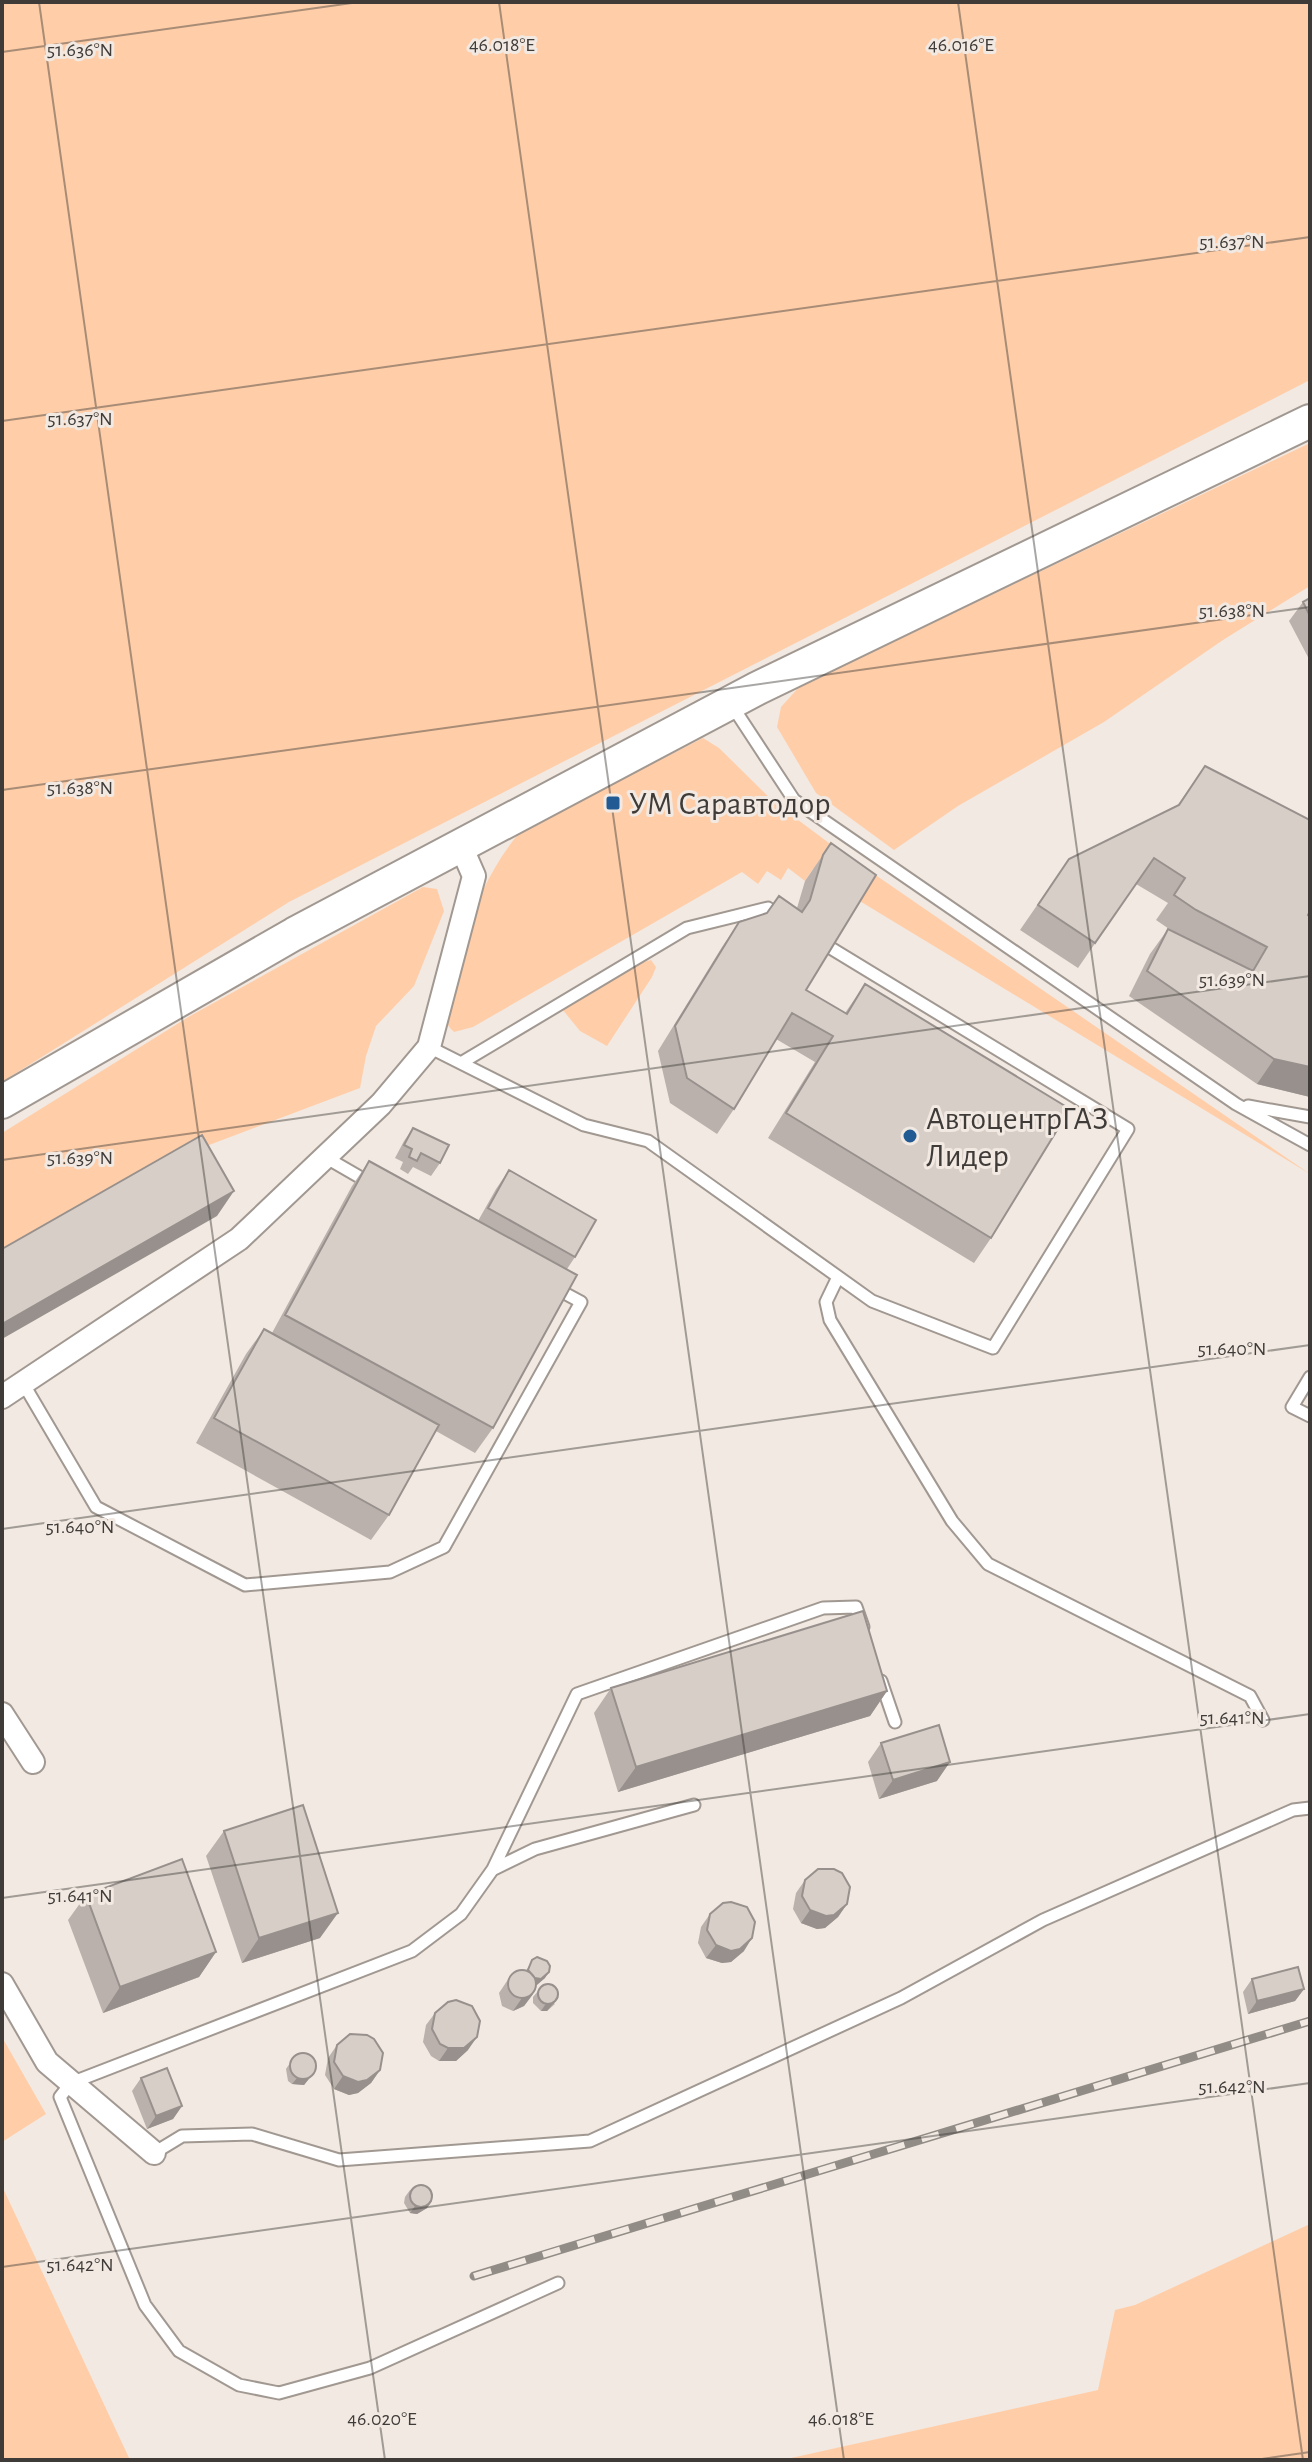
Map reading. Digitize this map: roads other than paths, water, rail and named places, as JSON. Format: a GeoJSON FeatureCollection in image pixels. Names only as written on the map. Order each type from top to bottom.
{"type":"FeatureCollection","features":[{"type":"Feature","properties":{"kind":"main road"},"geometry":{"type":"LineString","coordinates":[[2,1102],[294,934],[460,844],[730,704],[1310,421]]}},
{"type":"Feature","properties":{"kind":"street"},"geometry":{"type":"LineString","coordinates":[[2,1397],[239,1239],[381,1104],[429,1047],[474,876],[460,844]]}},
{"type":"Feature","properties":{"kind":"street"},"geometry":{"type":"LineString","coordinates":[[2,1714],[33,1762]]}},
{"type":"Feature","properties":{"kind":"street"},"geometry":{"type":"LineString","coordinates":[[2,1984],[47,2062],[154,2153]]}},
{"type":"Feature","properties":{"kind":"lane"},"geometry":{"type":"LineString","coordinates":[[730,704],[794,800],[1236,1104],[1310,1145]]}},
{"type":"Feature","properties":{"kind":"lane"},"geometry":{"type":"LineString","coordinates":[[461,1063],[687,928],[768,908],[792,925]]}},
{"type":"Feature","properties":{"kind":"lane"},"geometry":{"type":"LineString","coordinates":[[429,1047],[584,1125],[648,1141],[872,1301],[993,1348],[1128,1129],[829,947]]}},
{"type":"Feature","properties":{"kind":"lane"},"geometry":{"type":"LineString","coordinates":[[1236,1104],[1310,1117]]}},
{"type":"Feature","properties":{"kind":"lane"},"geometry":{"type":"LineString","coordinates":[[325,1157],[379,1188]]}},
{"type":"Feature","properties":{"kind":"lane"},"geometry":{"type":"LineString","coordinates":[[838,1277],[826,1302],[830,1320],[952,1521],[988,1564],[1250,1696],[1263,1720]]}},
{"type":"Feature","properties":{"kind":"lane"},"geometry":{"type":"LineString","coordinates":[[23,1383],[96,1507],[245,1585],[390,1572],[444,1547],[581,1302],[540,1279]]}},
{"type":"Feature","properties":{"kind":"lane"},"geometry":{"type":"LineString","coordinates":[[1310,1377],[1292,1407],[1310,1416]]}},
{"type":"Feature","properties":{"kind":"lane"},"geometry":{"type":"LineString","coordinates":[[558,2283],[370,2368],[279,2393],[239,2385],[179,2351],[145,2305],[60,2097],[71,2083],[412,1951],[461,1914],[493,1869],[577,1694],[823,1608],[856,1607],[866,1635]]}},
{"type":"Feature","properties":{"kind":"lane"},"geometry":{"type":"LineString","coordinates":[[876,1664],[895,1722]]}},
{"type":"Feature","properties":{"kind":"lane"},"geometry":{"type":"LineString","coordinates":[[493,1869],[535,1849],[694,1805]]}},
{"type":"Feature","properties":{"kind":"lane"},"geometry":{"type":"LineString","coordinates":[[154,2153],[182,2136],[252,2134],[339,2160],[590,2141],[901,1998],[1043,1920],[1293,1810],[1310,1808]]}},
{"type":"Feature","properties":{"kind":"railway"},"geometry":{"type":"LineString","coordinates":[[474,2276],[1310,2021]]}},
{"type":"Feature","properties":{"kind":"place","name":"УМ Саравтодор"},"geometry":{"type":"Point","coordinates":[613,803]}},
{"type":"Feature","properties":{"kind":"place","name":"АвтоцентрГАЗ Лидер"},"geometry":{"type":"Point","coordinates":[910,1136]}}]}
